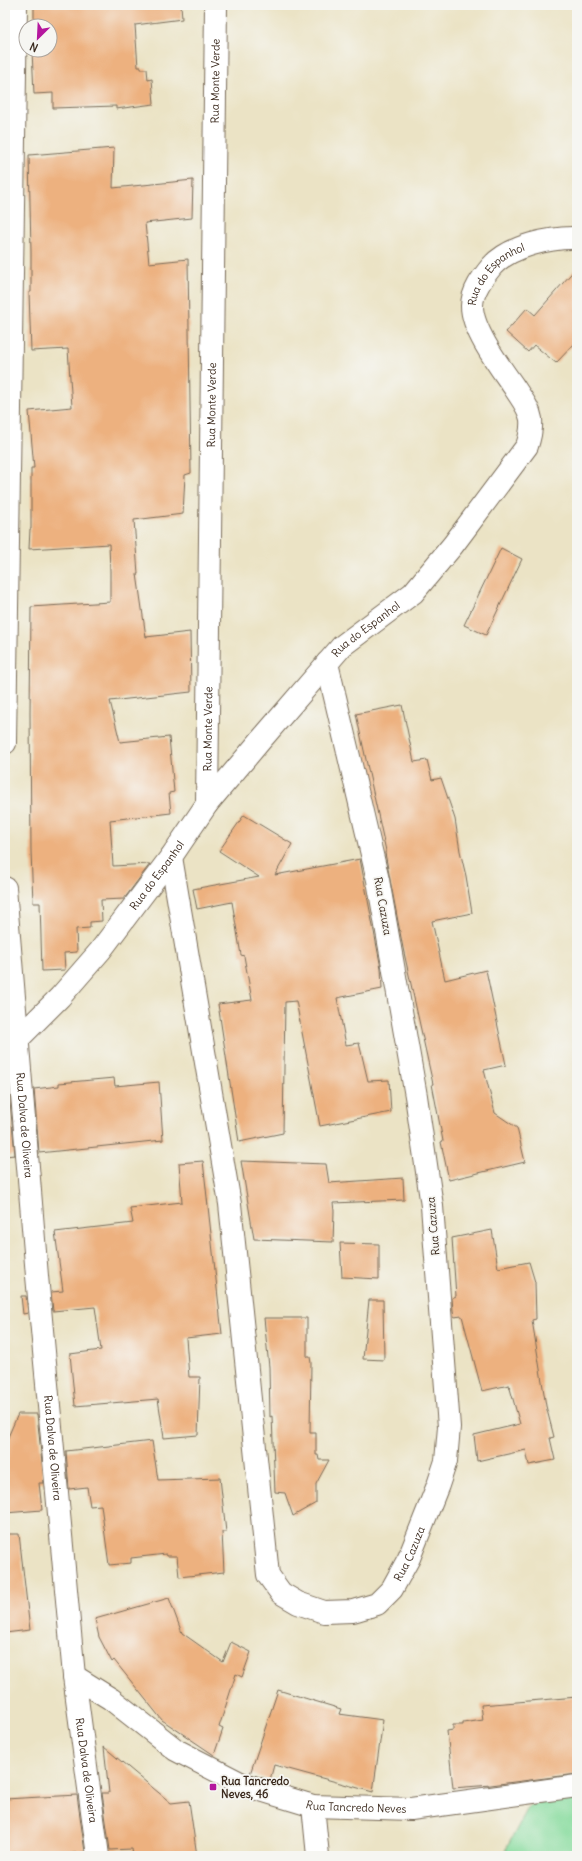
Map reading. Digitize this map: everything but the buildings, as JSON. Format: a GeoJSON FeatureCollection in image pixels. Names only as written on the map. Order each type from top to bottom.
{"type":"FeatureCollection","features":[{"type":"Feature","properties":{"kind":"street"},"geometry":{"type":"LineString","coordinates":[[5,743],[16,5]]}},
{"type":"Feature","properties":{"kind":"street","name":"Rua Monte Verde"},"geometry":{"type":"LineString","coordinates":[[207,804],[216,5]]}},
{"type":"Feature","properties":{"kind":"street","name":"Rua do Espanhol"},"geometry":{"type":"LineString","coordinates":[[18,1039],[60,997],[100,951],[171,857],[207,804],[327,663],[353,636],[413,593],[453,544],[527,446],[531,434],[531,418],[526,405],[494,358],[474,321],[472,307],[473,299],[481,279],[497,261],[524,247],[563,237],[577,238]]}},
{"type":"Feature","properties":{"kind":"street","name":"Rua Cazuza"},"geometry":{"type":"LineString","coordinates":[[171,857],[230,1204],[268,1576],[281,1593],[298,1603],[324,1612],[354,1611],[377,1604],[392,1588],[409,1558],[444,1467],[449,1427],[432,1206],[416,1096],[378,880],[327,663]]}},
{"type":"Feature","properties":{"kind":"street","name":"Rua Dalva de Oliveira"},"geometry":{"type":"LineString","coordinates":[[5,888],[18,1039],[13,1080],[37,1276],[74,1676],[98,1856]]}},
{"type":"Feature","properties":{"kind":"street","name":"Rua Tancredo Neves"},"geometry":{"type":"LineString","coordinates":[[74,1676],[110,1699],[176,1750],[244,1785],[313,1806],[411,1809],[577,1786]]}},
{"type":"Feature","properties":{"kind":"street"},"geometry":{"type":"LineString","coordinates":[[313,1806],[318,1856]]}},
{"type":"Feature","properties":{"kind":"green space"},"geometry":{"type":"Polygon","coordinates":[[[577,1795],[577,1856],[508,1856],[505,1851],[529,1806],[556,1798],[577,1795]]]}},
{"type":"Feature","properties":{"kind":"place","name":"Rua Tancredo Neves, 46"},"geometry":{"type":"Point","coordinates":[213,1787]}}]}
